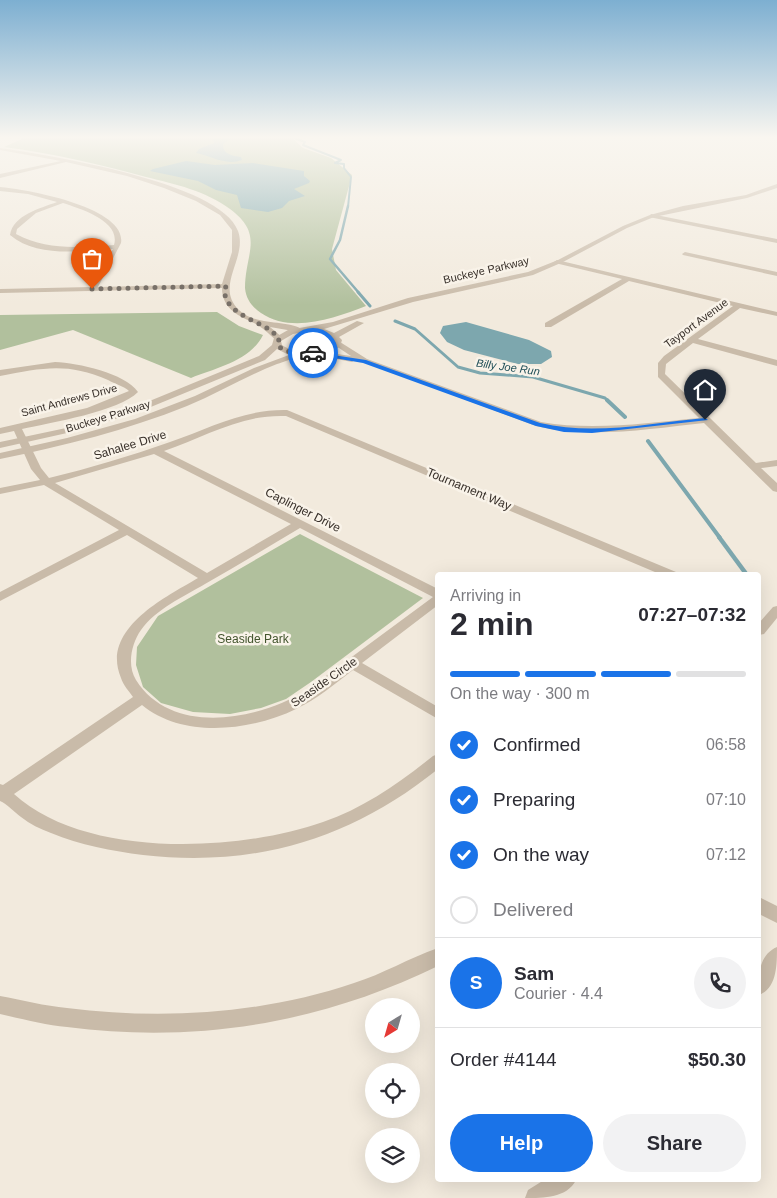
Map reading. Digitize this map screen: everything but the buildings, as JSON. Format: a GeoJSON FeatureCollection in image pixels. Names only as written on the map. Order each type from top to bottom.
{"type":"FeatureCollection","features":[{"type":"Feature","properties":{"kind":"street"},"geometry":{"type":"LineString","coordinates":[[34,194],[93,212],[112,224],[119,238],[116,247],[92,289]]}},
{"type":"Feature","properties":{"kind":"street"},"geometry":{"type":"LineString","coordinates":[[187,194],[217,208],[230,222],[236,239],[224,290],[228,301],[238,312],[257,322],[278,340],[282,349],[303,354],[316,353],[364,361],[538,424],[564,431],[592,431],[705,420]]}},
{"type":"Feature","properties":{"kind":"street","name":"Buckeye Parkway"},"geometry":{"type":"LineString","coordinates":[[310,330],[331,326],[410,300],[513,278],[557,262],[651,216],[754,194]]}},
{"type":"Feature","properties":{"kind":"street","name":"Buckeye Parkway"},"geometry":{"type":"LineString","coordinates":[[316,353],[328,350],[336,340],[361,322],[392,311],[502,287],[532,278],[566,264],[661,218],[698,208],[770,194]]}},
{"type":"Feature","properties":{"kind":"street"},"geometry":{"type":"LineString","coordinates":[[62,202],[32,213],[14,228],[13,235],[30,244],[45,248],[116,247]]}},
{"type":"Feature","properties":{"kind":"street"},"geometry":{"type":"LineString","coordinates":[[651,216],[777,241]]}},
{"type":"Feature","properties":{"kind":"street"},"geometry":{"type":"LineString","coordinates":[[685,254],[777,274]]}},
{"type":"Feature","properties":{"kind":"street"},"geometry":{"type":"LineString","coordinates":[[557,262],[777,314]]}},
{"type":"Feature","properties":{"kind":"street"},"geometry":{"type":"LineString","coordinates":[[548,325],[628,279]]}},
{"type":"Feature","properties":{"kind":"street"},"geometry":{"type":"LineString","coordinates":[[0,291],[226,286]]}},
{"type":"Feature","properties":{"kind":"street","name":"Tayport Avenue"},"geometry":{"type":"LineString","coordinates":[[739,306],[662,364],[661,375],[777,490]]}},
{"type":"Feature","properties":{"kind":"street"},"geometry":{"type":"LineString","coordinates":[[257,322],[299,330],[322,331],[364,361]]}},
{"type":"Feature","properties":{"kind":"street"},"geometry":{"type":"LineString","coordinates":[[278,340],[299,330]]}},
{"type":"Feature","properties":{"kind":"street","name":"Buckeye Parkway"},"geometry":{"type":"LineString","coordinates":[[0,456],[26,445],[162,401],[262,358],[275,346],[278,340]]}},
{"type":"Feature","properties":{"kind":"street"},"geometry":{"type":"LineString","coordinates":[[692,340],[777,363]]}},
{"type":"Feature","properties":{"kind":"street","name":"Buckeye Parkway"},"geometry":{"type":"LineString","coordinates":[[0,445],[26,445],[95,434],[148,417],[197,398],[281,359],[303,354]]}},
{"type":"Feature","properties":{"kind":"street","name":"Saint Andrews Drive"},"geometry":{"type":"LineString","coordinates":[[0,372],[35,367],[78,367],[88,369],[133,390],[131,394],[120,400],[0,431]]}},
{"type":"Feature","properties":{"kind":"street","name":"Sahalee Drive"},"geometry":{"type":"LineString","coordinates":[[0,492],[46,482],[156,451],[243,417],[265,412]]}},
{"type":"Feature","properties":{"kind":"street","name":"Tournament Way"},"geometry":{"type":"LineString","coordinates":[[265,412],[294,414],[665,572]]}},
{"type":"Feature","properties":{"kind":"street","name":"Saint Andrews Drive"},"geometry":{"type":"LineString","coordinates":[[17,428],[36,469],[46,482]]}},
{"type":"Feature","properties":{"kind":"street","name":"Caplinger Drive"},"geometry":{"type":"LineString","coordinates":[[156,451],[435,592]]}},
{"type":"Feature","properties":{"kind":"street"},"geometry":{"type":"LineString","coordinates":[[753,466],[777,464]]}},
{"type":"Feature","properties":{"kind":"street"},"geometry":{"type":"LineString","coordinates":[[46,482],[208,578]]}},
{"type":"Feature","properties":{"kind":"street","name":"Seaside Circle"},"geometry":{"type":"LineString","coordinates":[[300,524],[150,614],[132,634],[124,656],[124,666],[132,687],[142,698],[155,708],[180,718],[209,722],[241,721],[286,708],[310,694],[435,601]]}},
{"type":"Feature","properties":{"kind":"street"},"geometry":{"type":"LineString","coordinates":[[0,596],[128,531]]}},
{"type":"Feature","properties":{"kind":"street"},"geometry":{"type":"LineString","coordinates":[[761,628],[771,615]]}},
{"type":"Feature","properties":{"kind":"street"},"geometry":{"type":"LineString","coordinates":[[352,663],[435,712]]}},
{"type":"Feature","properties":{"kind":"street"},"geometry":{"type":"LineString","coordinates":[[142,698],[1,793],[35,819],[65,834],[157,851],[211,852],[269,845],[344,822],[368,811],[411,784],[435,763]]}},
{"type":"Feature","properties":{"kind":"street"},"geometry":{"type":"LineString","coordinates":[[761,906],[777,916]]}},
{"type":"Feature","properties":{"kind":"street"},"geometry":{"type":"LineString","coordinates":[[761,983],[777,956]]}},
{"type":"Feature","properties":{"kind":"street"},"geometry":{"type":"LineString","coordinates":[[0,1005],[96,1021],[178,1024],[227,1020],[280,1013],[331,1000],[374,986],[435,957]]}},
{"type":"Feature","properties":{"kind":"street"},"geometry":{"type":"LineString","coordinates":[[536,1198],[562,1182]]}},
{"type":"Feature","properties":{"kind":"green space"},"geometry":{"type":"Polygon","coordinates":[[[203,194],[347,194],[332,249],[336,270],[366,306],[327,319],[300,323],[273,319],[261,313],[250,302],[245,288],[251,245],[247,227],[241,218],[211,197],[203,194]]]}},
{"type":"Feature","properties":{"kind":"green space"},"geometry":{"type":"Polygon","coordinates":[[[217,312],[239,326],[263,335],[250,351],[241,357],[191,378],[73,330],[0,350],[0,315],[217,312]]]}},
{"type":"Feature","properties":{"kind":"green space","name":"Seaside Park"},"geometry":{"type":"Polygon","coordinates":[[[300,534],[423,598],[286,699],[261,708],[230,714],[193,712],[161,703],[143,687],[136,665],[137,647],[158,616],[300,534]]]}},
{"type":"Feature","properties":{"kind":"water"},"geometry":{"type":"Polygon","coordinates":[[[232,194],[302,194],[305,196],[289,201],[282,208],[268,212],[241,208],[237,195],[232,194]]]}},
{"type":"Feature","properties":{"kind":"water"},"geometry":{"type":"Polygon","coordinates":[[[466,322],[529,340],[551,351],[552,357],[541,364],[518,364],[464,350],[447,342],[440,333],[443,326],[466,322]]]}},
{"type":"Feature","properties":{"kind":"waterway","name":"Billy Joe Run"},"geometry":{"type":"LineString","coordinates":[[348,207],[349,194]]}},
{"type":"Feature","properties":{"kind":"waterway","name":"Billy Joe Run"},"geometry":{"type":"LineString","coordinates":[[348,206],[340,240],[330,259],[359,293]]}},
{"type":"Feature","properties":{"kind":"waterway","name":"Billy Joe Run"},"geometry":{"type":"LineString","coordinates":[[358,292],[370,306]]}},
{"type":"Feature","properties":{"kind":"waterway","name":"Billy Joe Run"},"geometry":{"type":"LineString","coordinates":[[395,321],[415,329],[458,367],[480,373],[533,377],[607,400]]}},
{"type":"Feature","properties":{"kind":"waterway","name":"Billy Joe Run"},"geometry":{"type":"LineString","coordinates":[[607,400],[625,417]]}},
{"type":"Feature","properties":{"kind":"waterway","name":"Billy Joe Run"},"geometry":{"type":"LineString","coordinates":[[648,441],[720,538]]}},
{"type":"Feature","properties":{"kind":"waterway","name":"Billy Joe Run"},"geometry":{"type":"LineString","coordinates":[[719,537],[745,572]]}},
{"type":"Feature","properties":{"kind":"way so far"},"geometry":{"type":"LineString","coordinates":[[92,289],[226,286],[224,290],[225,296],[235,310],[272,331],[279,338],[278,346],[288,352],[313,353]]}},
{"type":"Feature","properties":{"kind":"route"},"geometry":{"type":"LineString","coordinates":[[313,353],[364,361],[538,424],[564,431],[592,431],[705,420]]}}]}
